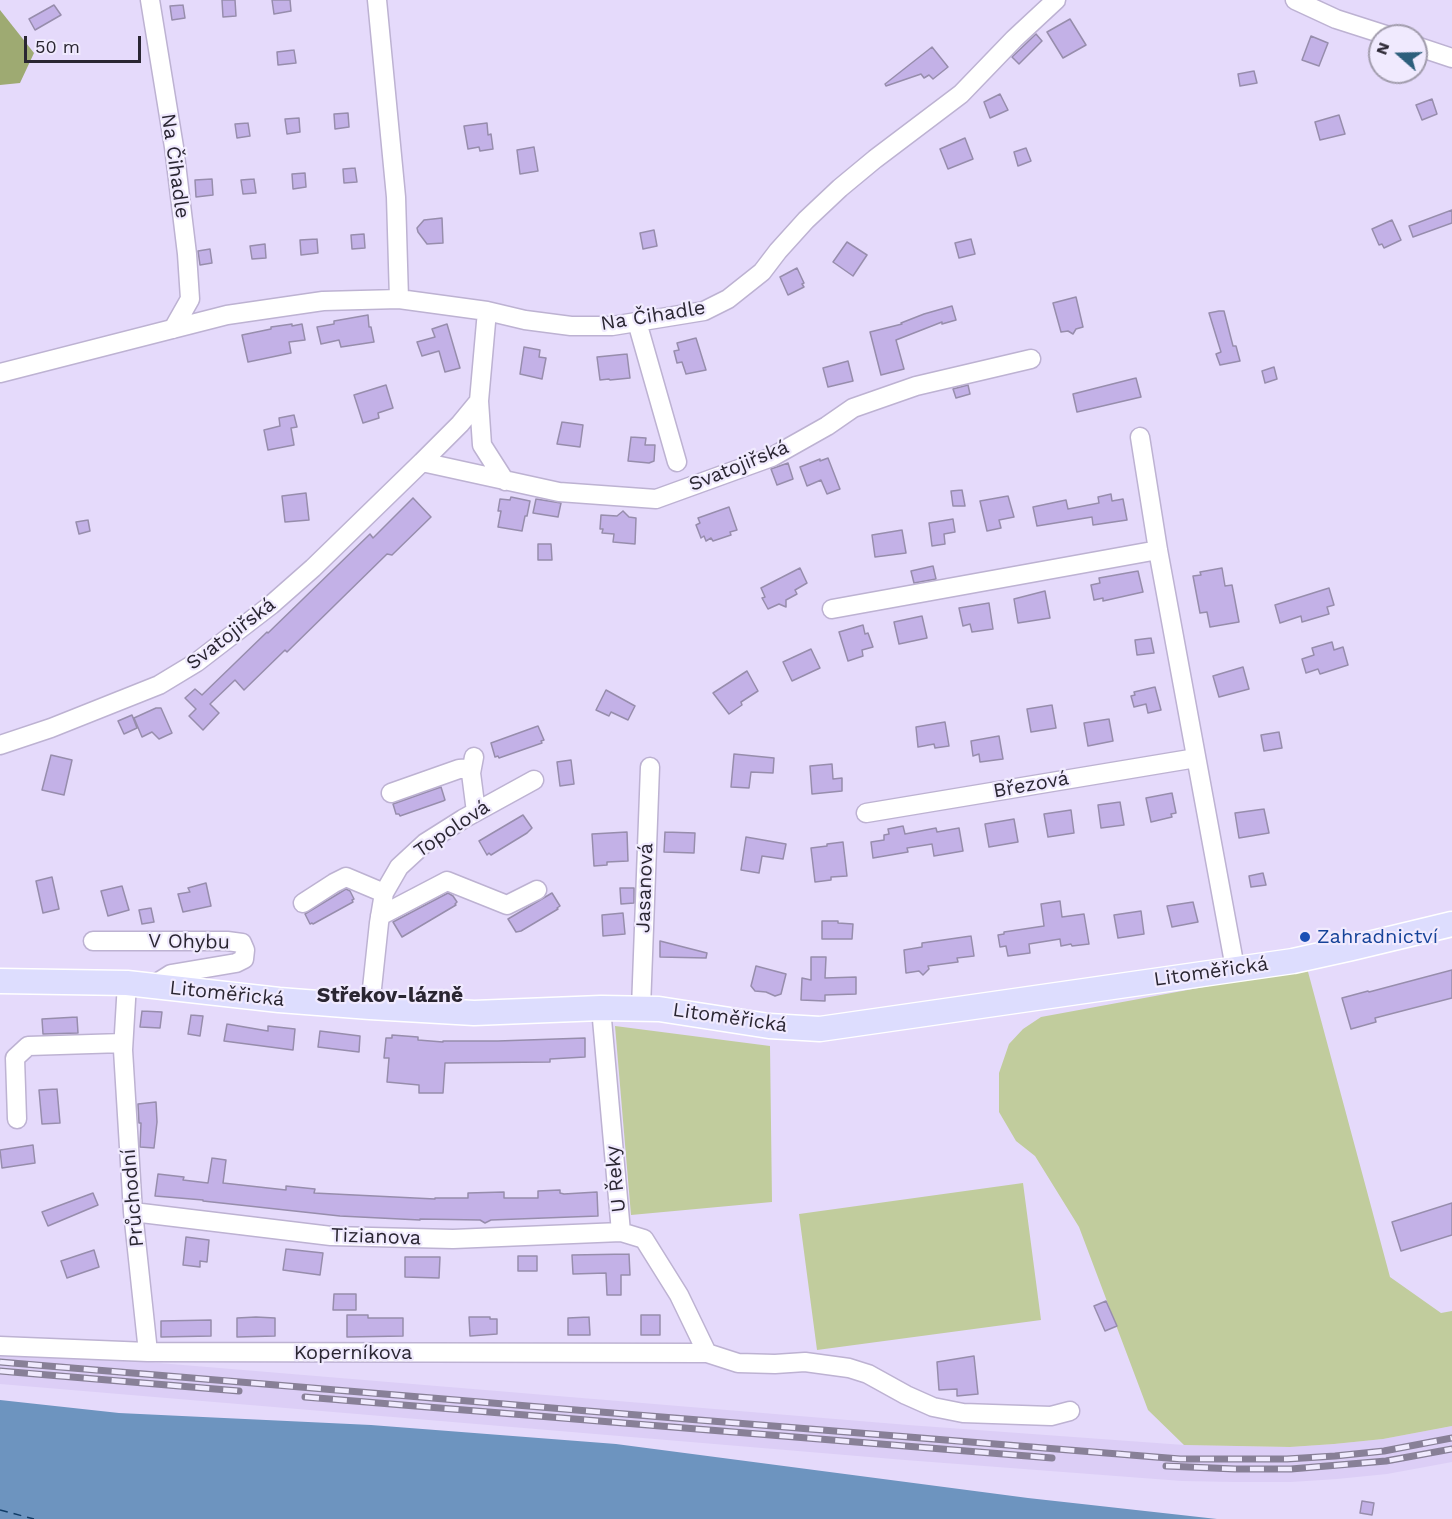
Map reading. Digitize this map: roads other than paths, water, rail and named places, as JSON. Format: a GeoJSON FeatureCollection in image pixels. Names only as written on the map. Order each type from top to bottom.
{"type":"FeatureCollection","features":[{"type":"Feature","properties":{"kind":"main road","name":"Litoměřická"},"geometry":{"type":"LineString","coordinates":[[0,981],[127,984],[279,1000],[474,1013],[601,1008],[659,1009],[769,1026],[820,1029],[1302,959],[1452,924]]}},
{"type":"Feature","properties":{"kind":"street","name":"Na Čihadle"},"geometry":{"type":"LineString","coordinates":[[150,0],[174,147],[187,254],[190,299],[173,329]]}},
{"type":"Feature","properties":{"kind":"street"},"geometry":{"type":"LineString","coordinates":[[377,0],[396,197],[399,299]]}},
{"type":"Feature","properties":{"kind":"street","name":"Na Čihadle"},"geometry":{"type":"LineString","coordinates":[[0,373],[227,315],[323,301],[399,299],[572,326],[612,326],[704,311],[729,299],[762,272],[806,220],[840,188],[961,94],[1014,39],[1056,0]]}},
{"type":"Feature","properties":{"kind":"street"},"geometry":{"type":"LineString","coordinates":[[1296,0],[1336,19],[1368,29]]}},
{"type":"Feature","properties":{"kind":"street"},"geometry":{"type":"LineString","coordinates":[[1428,50],[1452,58]]}},
{"type":"Feature","properties":{"kind":"street"},"geometry":{"type":"LineString","coordinates":[[487,311],[479,401],[482,445],[505,481]]}},
{"type":"Feature","properties":{"kind":"street"},"geometry":{"type":"LineString","coordinates":[[637,322],[677,462]]}},
{"type":"Feature","properties":{"kind":"street","name":"Svatojiřská"},"geometry":{"type":"LineString","coordinates":[[422,462],[559,492],[656,499],[772,457],[853,408],[916,386],[1031,359]]}},
{"type":"Feature","properties":{"kind":"street","name":"Svatojiřská"},"geometry":{"type":"LineString","coordinates":[[0,745],[51,728],[159,685],[197,662],[271,605],[313,568],[460,424],[479,401]]}},
{"type":"Feature","properties":{"kind":"street"},"geometry":{"type":"LineString","coordinates":[[1140,437],[1158,550],[1234,968]]}},
{"type":"Feature","properties":{"kind":"street"},"geometry":{"type":"LineString","coordinates":[[832,609],[1158,550]]}},
{"type":"Feature","properties":{"kind":"street","name":"Březová"},"geometry":{"type":"LineString","coordinates":[[866,813],[1196,758]]}},
{"type":"Feature","properties":{"kind":"street"},"geometry":{"type":"LineString","coordinates":[[391,793],[473,763],[471,773],[476,812]]}},
{"type":"Feature","properties":{"kind":"street","name":"Jasanová"},"geometry":{"type":"LineString","coordinates":[[641,1008],[650,767]]}},
{"type":"Feature","properties":{"kind":"street","name":"Topolová"},"geometry":{"type":"LineString","coordinates":[[370,1007],[384,893],[399,867],[425,843],[534,780]]}},
{"type":"Feature","properties":{"kind":"street"},"geometry":{"type":"LineString","coordinates":[[303,903],[346,877],[384,893]]}},
{"type":"Feature","properties":{"kind":"street","name":"Topolová"},"geometry":{"type":"LineString","coordinates":[[380,916],[447,881],[507,905],[537,890]]}},
{"type":"Feature","properties":{"kind":"street","name":"V Ohybu"},"geometry":{"type":"LineString","coordinates":[[93,941],[242,943],[245,951],[244,959],[236,963],[171,974],[152,986]]}},
{"type":"Feature","properties":{"kind":"street","name":"Průchodní"},"geometry":{"type":"LineString","coordinates":[[127,984],[123,1043],[133,1212],[148,1352]]}},
{"type":"Feature","properties":{"kind":"street","name":"U Řeky"},"geometry":{"type":"LineString","coordinates":[[601,1008],[621,1232],[644,1239],[679,1295],[706,1353]]}},
{"type":"Feature","properties":{"kind":"street"},"geometry":{"type":"LineString","coordinates":[[17,1119],[15,1058],[28,1046],[123,1043]]}},
{"type":"Feature","properties":{"kind":"street","name":"Tizianova"},"geometry":{"type":"LineString","coordinates":[[133,1212],[331,1236],[453,1239],[621,1232]]}},
{"type":"Feature","properties":{"kind":"street","name":"Koperníkova"},"geometry":{"type":"LineString","coordinates":[[0,1346],[148,1352],[706,1353],[738,1363],[805,1362],[849,1368],[868,1374],[933,1407],[963,1413],[1051,1416],[1070,1411]]}},
{"type":"Feature","properties":{"kind":"water"},"geometry":{"type":"Polygon","coordinates":[[[0,1400],[119,1413],[371,1425],[616,1444],[1028,1498],[1217,1519],[0,1519],[0,1400]]]}},
{"type":"Feature","properties":{"kind":"railway"},"geometry":{"type":"LineString","coordinates":[[0,1362],[1180,1459],[1287,1459],[1335,1456],[1384,1451],[1452,1438]]}},
{"type":"Feature","properties":{"kind":"railway"},"geometry":{"type":"LineString","coordinates":[[0,1371],[239,1391]]}},
{"type":"Feature","properties":{"kind":"railway"},"geometry":{"type":"LineString","coordinates":[[305,1397],[1052,1458]]}},
{"type":"Feature","properties":{"kind":"railway"},"geometry":{"type":"LineString","coordinates":[[1166,1466],[1291,1469],[1386,1461],[1452,1449]]}},
{"type":"Feature","properties":{"kind":"place","name":"Zahradnictví"},"geometry":{"type":"Point","coordinates":[1305,937]}},
{"type":"Feature","properties":{"kind":"district","name":"Střekov-lázně"},"geometry":{"type":"Point","coordinates":[390,996]}}]}
